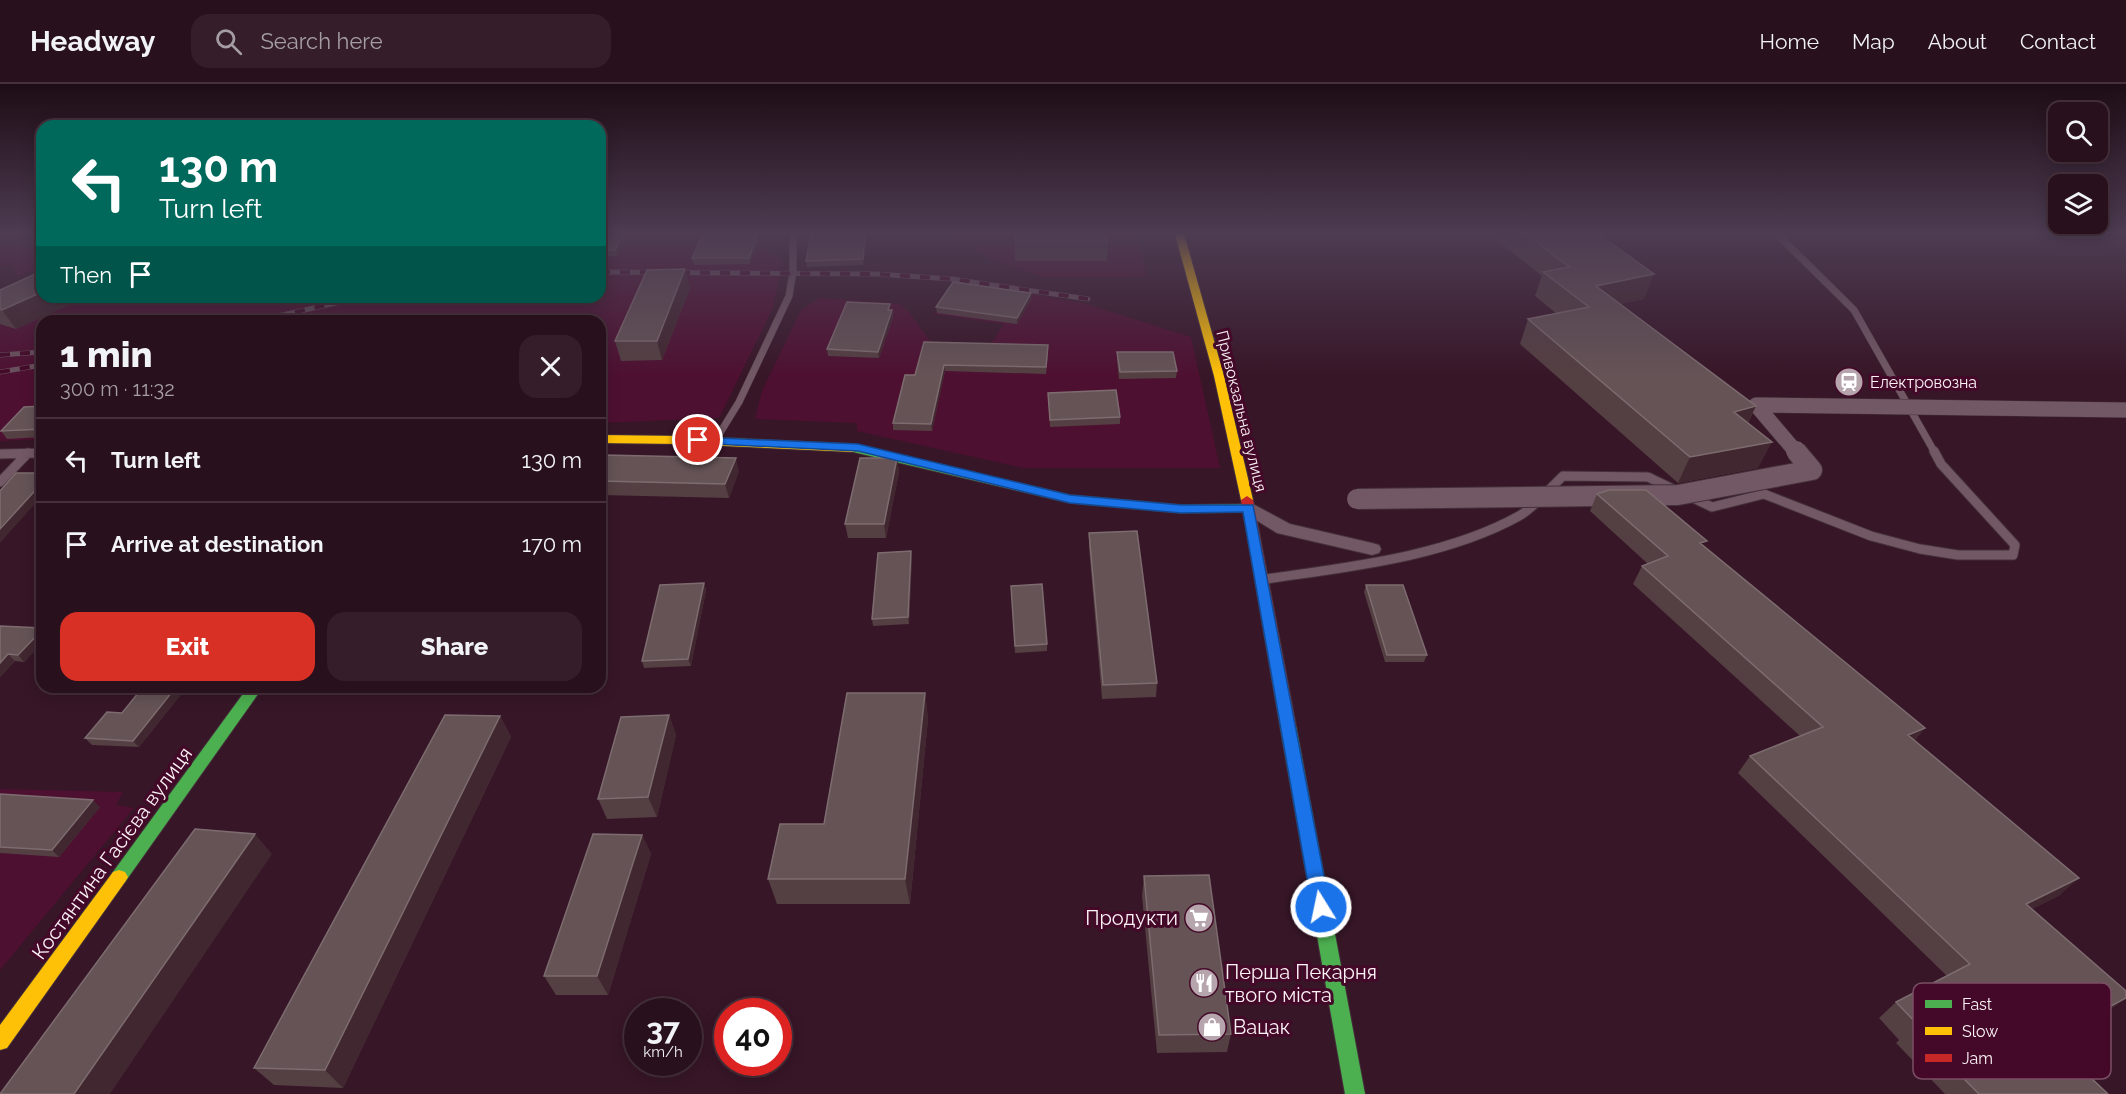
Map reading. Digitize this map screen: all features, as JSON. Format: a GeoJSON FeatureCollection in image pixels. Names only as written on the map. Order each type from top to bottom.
{"type":"FeatureCollection","features":[{"type":"Feature","properties":{"kind":"street","name":"Привокзальна вулиця"},"geometry":{"type":"LineString","coordinates":[[1192,281],[1219,376],[1249,508],[1355,1094]]}},
{"type":"Feature","properties":{"kind":"street"},"geometry":{"type":"LineString","coordinates":[[1357,499],[1678,495],[1812,470],[1756,405],[2126,410]]}},
{"type":"Feature","properties":{"kind":"street"},"geometry":{"type":"LineString","coordinates":[[606,439],[716,441],[858,448],[1070,499],[1181,509],[1249,508],[1284,529],[1372,549]]}},
{"type":"Feature","properties":{"kind":"street","name":"Костянтина Гасієва вулиця"},"geometry":{"type":"LineString","coordinates":[[0,1041],[252,693]]}},
{"type":"Feature","properties":{"kind":"lane"},"geometry":{"type":"LineString","coordinates":[[716,441],[739,402],[789,296],[791,281]]}},
{"type":"Feature","properties":{"kind":"lane"},"geometry":{"type":"LineString","coordinates":[[1262,580],[1378,562],[1438,547],[1487,531],[1521,515],[1563,476],[1648,477],[1712,507],[1764,494],[1871,536],[1920,549],[1958,555],[2013,555],[2015,545],[1941,464],[1854,310],[1825,281]]}},
{"type":"Feature","properties":{"kind":"lane"},"geometry":{"type":"LineString","coordinates":[[0,482],[28,453]]}},
{"type":"Feature","properties":{"kind":"lane"},"geometry":{"type":"LineString","coordinates":[[0,454],[36,453]]}},
{"type":"Feature","properties":{"kind":"shaded area"},"geometry":{"type":"Polygon","coordinates":[[[606,281],[779,281],[773,308],[719,418],[606,423],[606,315],[36,315],[36,439],[0,441],[0,315],[36,300],[36,303],[606,303],[606,281]]]}},
{"type":"Feature","properties":{"kind":"shaded area"},"geometry":{"type":"Polygon","coordinates":[[[955,284],[1083,303],[1191,337],[1220,468],[1024,468],[857,431],[857,423],[755,419],[762,391],[801,310],[820,298],[900,304],[910,313],[931,343],[991,344],[1004,324],[934,314],[955,284]]]}},
{"type":"Feature","properties":{"kind":"shaded area"},"geometry":{"type":"Polygon","coordinates":[[[0,789],[123,792],[116,805],[134,808],[0,970],[0,789]]]}},
{"type":"Feature","properties":{"kind":"building"},"geometry":{"type":"Polygon","coordinates":[[[20,281],[36,281],[36,295],[2,310],[0,309],[0,290],[20,281]]]}},
{"type":"Feature","properties":{"kind":"building"},"geometry":{"type":"Polygon","coordinates":[[[642,281],[680,281],[657,341],[615,341],[642,281]]]}},
{"type":"Feature","properties":{"kind":"building"},"geometry":{"type":"Polygon","coordinates":[[[1555,281],[1620,281],[1596,286],[1756,406],[1734,412],[1772,442],[1690,457],[1528,319],[1589,307],[1555,281]]]}},
{"type":"Feature","properties":{"kind":"building"},"geometry":{"type":"Polygon","coordinates":[[[953,282],[1031,293],[1017,318],[936,307],[953,282]]]}},
{"type":"Feature","properties":{"kind":"building"},"geometry":{"type":"Polygon","coordinates":[[[847,302],[890,304],[888,310],[892,310],[878,352],[827,349],[847,302]]]}},
{"type":"Feature","properties":{"kind":"building"},"geometry":{"type":"Polygon","coordinates":[[[924,342],[1048,345],[1046,367],[944,365],[931,424],[893,423],[905,375],[915,375],[924,342]]]}},
{"type":"Feature","properties":{"kind":"building"},"geometry":{"type":"Polygon","coordinates":[[[1117,352],[1173,352],[1177,371],[1120,372],[1117,352]]]}},
{"type":"Feature","properties":{"kind":"building"},"geometry":{"type":"Polygon","coordinates":[[[1116,390],[1120,417],[1050,420],[1048,393],[1116,390]]]}},
{"type":"Feature","properties":{"kind":"building"},"geometry":{"type":"Polygon","coordinates":[[[36,406],[36,429],[1,431],[24,407],[36,406]]]}},
{"type":"Feature","properties":{"kind":"building"},"geometry":{"type":"Polygon","coordinates":[[[606,455],[736,458],[725,484],[606,481],[606,455]]]}},
{"type":"Feature","properties":{"kind":"building"},"geometry":{"type":"Polygon","coordinates":[[[860,458],[897,458],[884,524],[845,524],[860,458]]]}},
{"type":"Feature","properties":{"kind":"building"},"geometry":{"type":"Polygon","coordinates":[[[16,473],[36,473],[36,490],[0,529],[0,491],[16,473]]]}},
{"type":"Feature","properties":{"kind":"building"},"geometry":{"type":"Polygon","coordinates":[[[1609,490],[1646,490],[1707,541],[1700,543],[1925,728],[1908,735],[2079,878],[2026,904],[2126,991],[2126,998],[2111,1006],[2111,983],[1933,983],[1970,964],[1750,756],[1823,727],[1642,566],[1668,556],[1597,494],[1609,490]]]}},
{"type":"Feature","properties":{"kind":"building"},"geometry":{"type":"Polygon","coordinates":[[[1137,531],[1157,683],[1103,685],[1089,533],[1137,531]]]}},
{"type":"Feature","properties":{"kind":"building"},"geometry":{"type":"Polygon","coordinates":[[[911,551],[908,617],[872,619],[878,553],[911,551]]]}},
{"type":"Feature","properties":{"kind":"building"},"geometry":{"type":"Polygon","coordinates":[[[704,583],[688,659],[642,661],[660,585],[704,583]]]}},
{"type":"Feature","properties":{"kind":"building"},"geometry":{"type":"Polygon","coordinates":[[[1042,584],[1047,644],[1015,646],[1011,586],[1042,584]]]}},
{"type":"Feature","properties":{"kind":"building"},"geometry":{"type":"Polygon","coordinates":[[[1366,585],[1403,585],[1427,655],[1387,655],[1366,585]]]}},
{"type":"Feature","properties":{"kind":"building"},"geometry":{"type":"Polygon","coordinates":[[[0,626],[36,628],[36,636],[18,655],[8,654],[0,663],[0,626]]]}},
{"type":"Feature","properties":{"kind":"building"},"geometry":{"type":"Polygon","coordinates":[[[138,693],[171,693],[133,741],[85,738],[107,712],[122,713],[138,693]]]}},
{"type":"Feature","properties":{"kind":"building"},"geometry":{"type":"Polygon","coordinates":[[[847,693],[925,693],[905,879],[768,879],[780,824],[824,824],[847,693]]]}},
{"type":"Feature","properties":{"kind":"building"},"geometry":{"type":"Polygon","coordinates":[[[445,715],[500,716],[325,1070],[254,1068],[445,715]]]}},
{"type":"Feature","properties":{"kind":"building"},"geometry":{"type":"Polygon","coordinates":[[[669,715],[648,797],[598,799],[621,717],[669,715]]]}},
{"type":"Feature","properties":{"kind":"building"},"geometry":{"type":"Polygon","coordinates":[[[0,794],[93,800],[52,850],[0,847],[0,794]]]}},
{"type":"Feature","properties":{"kind":"building"},"geometry":{"type":"Polygon","coordinates":[[[195,829],[255,834],[74,1094],[0,1094],[195,829]]]}},
{"type":"Feature","properties":{"kind":"building"},"geometry":{"type":"Polygon","coordinates":[[[593,834],[642,835],[597,976],[544,976],[593,834]]]}},
{"type":"Feature","properties":{"kind":"building"},"geometry":{"type":"Polygon","coordinates":[[[1209,875],[1231,1034],[1159,1035],[1144,876],[1209,875]]]}},
{"type":"Feature","properties":{"kind":"building"},"geometry":{"type":"Polygon","coordinates":[[[1913,993],[1913,1020],[1896,1002],[1913,993]]]}},
{"type":"Feature","properties":{"kind":"building"},"geometry":{"type":"Polygon","coordinates":[[[1964,1079],[2092,1079],[2108,1094],[1979,1094],[1964,1079]]]}},
{"type":"Feature","properties":{"kind":"railway"},"geometry":{"type":"LineString","coordinates":[[967,281],[1088,299]]}},
{"type":"Feature","properties":{"kind":"railway"},"geometry":{"type":"LineString","coordinates":[[282,315],[336,303]]}},
{"type":"Feature","properties":{"kind":"railway"},"geometry":{"type":"LineString","coordinates":[[0,355],[36,352]]}},
{"type":"Feature","properties":{"kind":"railway"},"geometry":{"type":"LineString","coordinates":[[0,372],[36,366]]}},
{"type":"Feature","properties":{"kind":"traffic: fast"},"geometry":{"type":"LineString","coordinates":[[853,448],[1070,499],[1181,509],[1249,508]]}},
{"type":"Feature","properties":{"kind":"traffic: fast"},"geometry":{"type":"LineString","coordinates":[[119,877],[252,693]]}},
{"type":"Feature","properties":{"kind":"traffic: fast"},"geometry":{"type":"LineString","coordinates":[[1288,726],[1355,1094]]}},
{"type":"Feature","properties":{"kind":"traffic: slow"},"geometry":{"type":"LineString","coordinates":[[1192,281],[1219,376],[1247,500]]}},
{"type":"Feature","properties":{"kind":"traffic: slow"},"geometry":{"type":"LineString","coordinates":[[606,439],[853,448]]}},
{"type":"Feature","properties":{"kind":"traffic: slow"},"geometry":{"type":"LineString","coordinates":[[0,1041],[119,877]]}},
{"type":"Feature","properties":{"kind":"traffic: jam"},"geometry":{"type":"LineString","coordinates":[[1247,500],[1288,726]]}},
{"type":"Feature","properties":{"kind":"place","name":"Електровозна"},"geometry":{"type":"Point","coordinates":[1849,382]}},
{"type":"Feature","properties":{"kind":"place","name":"Продукти"},"geometry":{"type":"Point","coordinates":[1199,918]}},
{"type":"Feature","properties":{"kind":"place","name":"Перша Пекарня твого мiста"},"geometry":{"type":"Point","coordinates":[1204,983]}},
{"type":"Feature","properties":{"kind":"place","name":"Вацак"},"geometry":{"type":"Point","coordinates":[1212,1027]}},
{"type":"Feature","properties":{"kind":"route"},"geometry":{"type":"LineString","coordinates":[[698,440],[858,448],[1070,499],[1181,509],[1249,508],[1321,907]]}}]}
